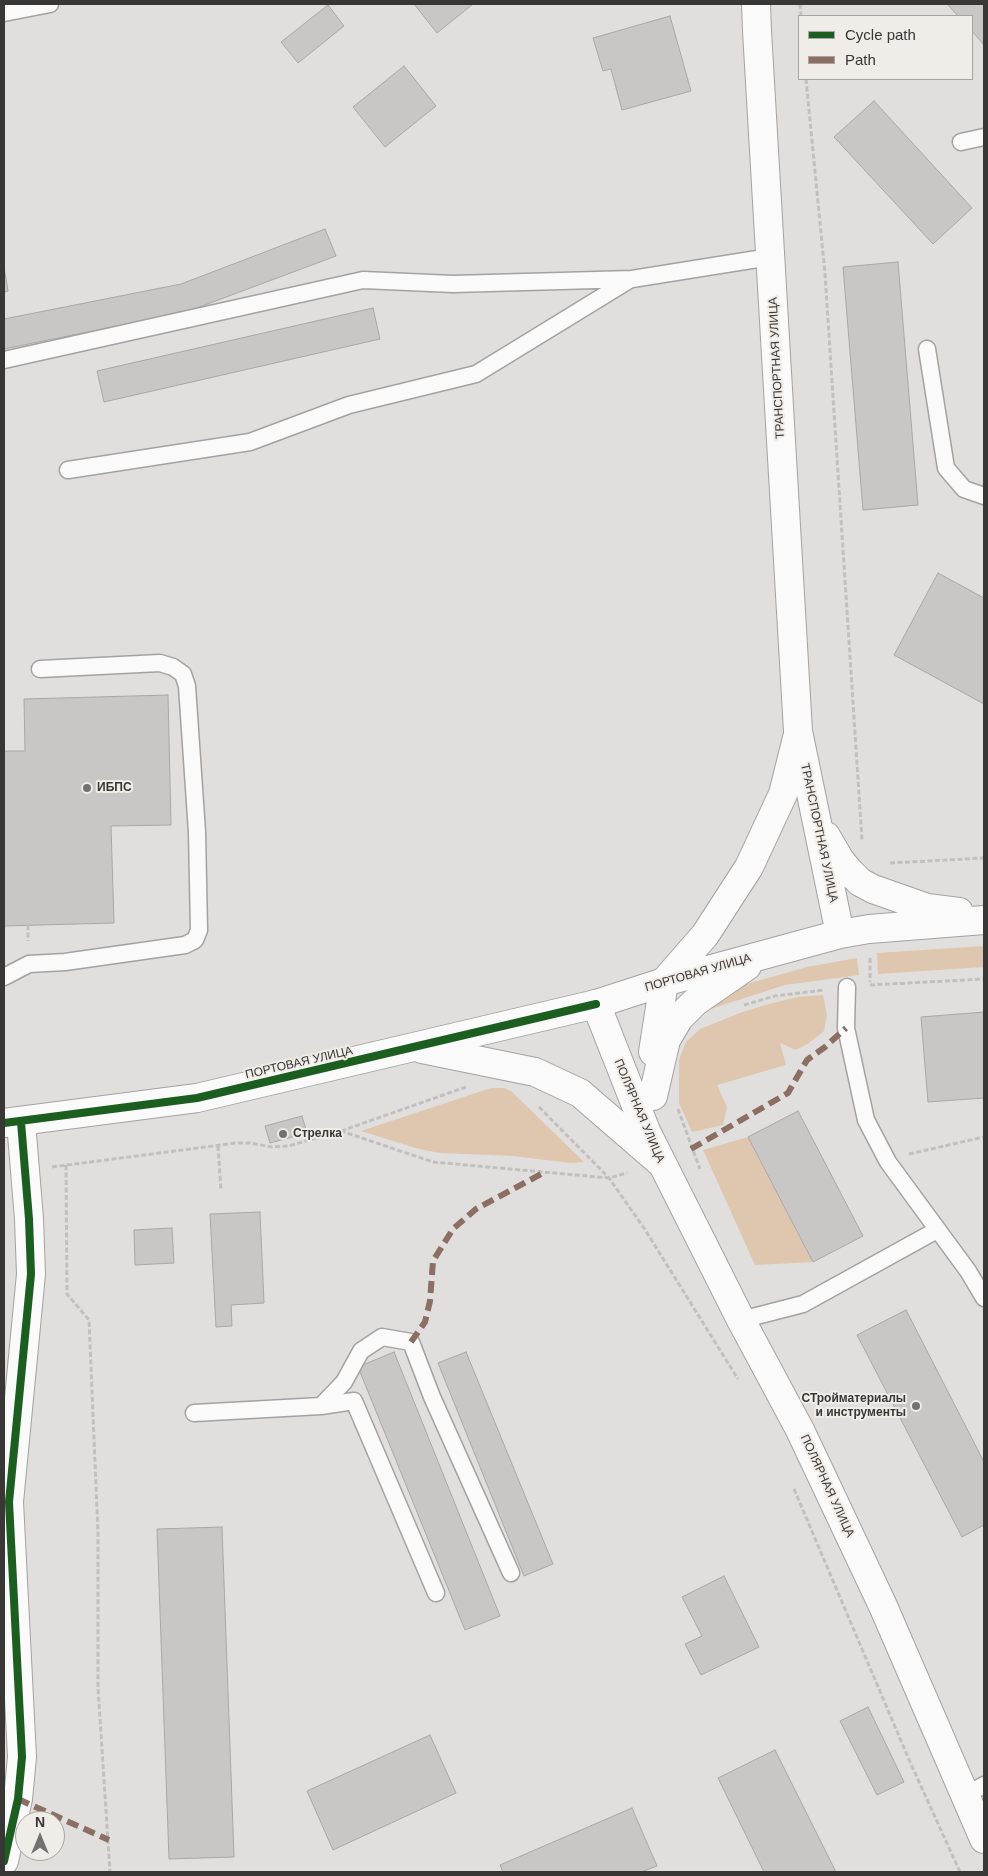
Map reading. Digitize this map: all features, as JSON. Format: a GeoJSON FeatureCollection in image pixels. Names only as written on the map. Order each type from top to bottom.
{"type":"FeatureCollection","features":[{"type":"Feature","properties":{"kind":"main road","name":"ТРАНСПОРТНАЯ УЛИЦА"},"geometry":{"type":"LineString","coordinates":[[756,4],[798,731],[840,934]]}},
{"type":"Feature","properties":{"kind":"main road","name":"ТРАНСПОРТНАЯ УЛИЦА"},"geometry":{"type":"LineString","coordinates":[[664,982],[706,935],[749,867],[783,794],[798,731]]}},
{"type":"Feature","properties":{"kind":"main road"},"geometry":{"type":"LineString","coordinates":[[815,812],[840,860],[848,871],[865,875],[891,896],[927,908],[984,916]]}},
{"type":"Feature","properties":{"kind":"main road","name":"ПОРТОВАЯ УЛИЦА"},"geometry":{"type":"LineString","coordinates":[[12,1123],[197,1098],[596,1004],[664,982],[840,934],[869,929],[984,920]]}},
{"type":"Feature","properties":{"kind":"main road"},"geometry":{"type":"LineString","coordinates":[[661,1163],[666,1040],[679,1018],[695,1002],[765,954]]}},
{"type":"Feature","properties":{"kind":"main road"},"geometry":{"type":"LineString","coordinates":[[664,982],[653,1046],[665,1100]]}},
{"type":"Feature","properties":{"kind":"main road","name":"ПОЛЯРНАЯ УЛИЦА"},"geometry":{"type":"LineString","coordinates":[[596,1004],[646,1131],[661,1163],[741,1320],[800,1430],[882,1606],[975,1790],[984,1839]]}},
{"type":"Feature","properties":{"kind":"main road"},"geometry":{"type":"LineString","coordinates":[[413,1047],[535,1072],[580,1093],[661,1163]]}},
{"type":"Feature","properties":{"kind":"main road"},"geometry":{"type":"LineString","coordinates":[[4,1861],[10,1829],[13,1754],[9,1502],[31,1274],[29,1219],[24,1173],[12,1123]]}},
{"type":"Feature","properties":{"kind":"lane"},"geometry":{"type":"LineString","coordinates":[[4,13],[50,4]]}},
{"type":"Feature","properties":{"kind":"lane"},"geometry":{"type":"LineString","coordinates":[[961,142],[984,137]]}},
{"type":"Feature","properties":{"kind":"lane"},"geometry":{"type":"LineString","coordinates":[[4,360],[363,280],[452,284],[632,279],[770,257]]}},
{"type":"Feature","properties":{"kind":"lane"},"geometry":{"type":"LineString","coordinates":[[68,470],[250,442],[349,405],[476,374],[632,279]]}},
{"type":"Feature","properties":{"kind":"lane"},"geometry":{"type":"LineString","coordinates":[[927,348],[946,468],[964,489],[984,496]]}},
{"type":"Feature","properties":{"kind":"lane"},"geometry":{"type":"LineString","coordinates":[[4,977],[29,964],[65,962],[185,945],[195,940],[199,930],[197,832],[187,686],[183,674],[173,667],[160,663],[40,669]]}},
{"type":"Feature","properties":{"kind":"lane"},"geometry":{"type":"LineString","coordinates":[[847,987],[846,1028],[866,1120],[886,1159],[968,1271],[984,1298]]}},
{"type":"Feature","properties":{"kind":"lane"},"geometry":{"type":"LineString","coordinates":[[741,1320],[803,1304],[937,1230]]}},
{"type":"Feature","properties":{"kind":"lane"},"geometry":{"type":"LineString","coordinates":[[321,1406],[344,1382],[360,1351],[382,1337],[411,1342],[432,1396],[511,1574]]}},
{"type":"Feature","properties":{"kind":"lane"},"geometry":{"type":"LineString","coordinates":[[194,1413],[321,1406],[354,1401],[436,1593]]}},
{"type":"Feature","properties":{"kind":"path"},"geometry":{"type":"LineString","coordinates":[[806,80],[826,284],[865,875],[984,858]]}},
{"type":"Feature","properties":{"kind":"path"},"geometry":{"type":"LineString","coordinates":[[869,929],[870,985]]}},
{"type":"Feature","properties":{"kind":"path"},"geometry":{"type":"LineString","coordinates":[[739,1006],[775,996],[847,987],[984,979]]}},
{"type":"Feature","properties":{"kind":"path"},"geometry":{"type":"LineString","coordinates":[[24,1173],[66,1165],[218,1146],[250,1143],[272,1147],[288,1146],[341,1131],[472,1085]]}},
{"type":"Feature","properties":{"kind":"path"},"geometry":{"type":"LineString","coordinates":[[341,1131],[433,1162],[609,1178],[661,1163],[691,1149],[665,1100]]}},
{"type":"Feature","properties":{"kind":"path"},"geometry":{"type":"LineString","coordinates":[[535,1103],[609,1178],[644,1228],[741,1384]]}},
{"type":"Feature","properties":{"kind":"path"},"geometry":{"type":"LineString","coordinates":[[886,1159],[984,1137]]}},
{"type":"Feature","properties":{"kind":"path"},"geometry":{"type":"LineString","coordinates":[[218,1146],[221,1190]]}},
{"type":"Feature","properties":{"kind":"path"},"geometry":{"type":"LineString","coordinates":[[66,1165],[68,1294],[88,1320],[98,1533],[98,1688],[110,1872]]}},
{"type":"Feature","properties":{"kind":"path"},"geometry":{"type":"LineString","coordinates":[[793,1487],[910,1762],[960,1872]]}},
{"type":"Feature","properties":{"kind":"shaded area"},"geometry":{"type":"Polygon","coordinates":[[[984,946],[984,967],[878,974],[877,953],[984,946]]]}},
{"type":"Feature","properties":{"kind":"shaded area"},"geometry":{"type":"Polygon","coordinates":[[[857,958],[859,975],[785,985],[701,1012],[729,989],[807,967],[857,958]]]}},
{"type":"Feature","properties":{"kind":"shaded area"},"geometry":{"type":"Polygon","coordinates":[[[823,995],[827,1015],[824,1031],[809,1043],[796,1050],[780,1043],[786,1065],[717,1085],[727,1107],[723,1125],[692,1132],[679,1103],[679,1060],[686,1042],[700,1029],[740,1013],[797,997],[823,995]]]}},
{"type":"Feature","properties":{"kind":"shaded area"},"geometry":{"type":"Polygon","coordinates":[[[491,1088],[504,1088],[511,1091],[584,1162],[571,1163],[513,1156],[440,1153],[419,1149],[361,1131],[491,1088]]]}},
{"type":"Feature","properties":{"kind":"shaded area"},"geometry":{"type":"Polygon","coordinates":[[[748,1137],[813,1262],[755,1265],[703,1150],[748,1137]]]}},
{"type":"Feature","properties":{"kind":"building"},"geometry":{"type":"Polygon","coordinates":[[[414,4],[473,4],[437,33],[414,4]]]}},
{"type":"Feature","properties":{"kind":"building"},"geometry":{"type":"Polygon","coordinates":[[[947,4],[984,4],[984,45],[973,32],[973,15],[957,15],[947,4]]]}},
{"type":"Feature","properties":{"kind":"building"},"geometry":{"type":"Polygon","coordinates":[[[328,5],[344,26],[298,63],[281,42],[328,5]]]}},
{"type":"Feature","properties":{"kind":"building"},"geometry":{"type":"Polygon","coordinates":[[[670,16],[691,91],[622,110],[611,69],[603,71],[593,38],[670,16]]]}},
{"type":"Feature","properties":{"kind":"building"},"geometry":{"type":"Polygon","coordinates":[[[404,66],[436,106],[385,147],[353,107],[404,66]]]}},
{"type":"Feature","properties":{"kind":"building"},"geometry":{"type":"Polygon","coordinates":[[[874,101],[972,208],[933,244],[834,137],[874,101]]]}},
{"type":"Feature","properties":{"kind":"building"},"geometry":{"type":"Polygon","coordinates":[[[325,229],[336,256],[186,312],[4,349],[4,319],[181,284],[325,229]]]}},
{"type":"Feature","properties":{"kind":"building"},"geometry":{"type":"Polygon","coordinates":[[[898,262],[918,505],[863,510],[843,267],[898,262]]]}},
{"type":"Feature","properties":{"kind":"building"},"geometry":{"type":"Polygon","coordinates":[[[4,267],[8,291],[4,292],[4,267]]]}},
{"type":"Feature","properties":{"kind":"building"},"geometry":{"type":"Polygon","coordinates":[[[373,308],[380,339],[104,402],[97,371],[373,308]]]}},
{"type":"Feature","properties":{"kind":"building"},"geometry":{"type":"Polygon","coordinates":[[[938,573],[984,598],[984,704],[894,655],[938,573]]]}},
{"type":"Feature","properties":{"kind":"building","name":"ИБПС"},"geometry":{"type":"Polygon","coordinates":[[[168,695],[171,825],[111,826],[114,923],[4,926],[4,751],[25,751],[24,699],[168,695]]]}},
{"type":"Feature","properties":{"kind":"building"},"geometry":{"type":"Polygon","coordinates":[[[984,1012],[984,1098],[928,1102],[921,1017],[984,1012]]]}},
{"type":"Feature","properties":{"kind":"building"},"geometry":{"type":"Polygon","coordinates":[[[798,1111],[863,1236],[813,1262],[748,1137],[798,1111]]]}},
{"type":"Feature","properties":{"kind":"building"},"geometry":{"type":"Polygon","coordinates":[[[302,1116],[307,1133],[270,1143],[265,1126],[302,1116]]]}},
{"type":"Feature","properties":{"kind":"building"},"geometry":{"type":"Polygon","coordinates":[[[260,1212],[264,1303],[231,1305],[232,1326],[216,1327],[210,1214],[260,1212]]]}},
{"type":"Feature","properties":{"kind":"building"},"geometry":{"type":"Polygon","coordinates":[[[172,1228],[174,1263],[135,1265],[134,1230],[172,1228]]]}},
{"type":"Feature","properties":{"kind":"building"},"geometry":{"type":"Polygon","coordinates":[[[906,1310],[984,1462],[984,1525],[962,1537],[857,1335],[906,1310]]]}},
{"type":"Feature","properties":{"kind":"building"},"geometry":{"type":"Polygon","coordinates":[[[394,1352],[500,1616],[465,1630],[358,1367],[394,1352]]]}},
{"type":"Feature","properties":{"kind":"building"},"geometry":{"type":"Polygon","coordinates":[[[466,1352],[553,1564],[524,1576],[438,1363],[466,1352]]]}},
{"type":"Feature","properties":{"kind":"building"},"geometry":{"type":"Polygon","coordinates":[[[222,1527],[234,1857],[169,1859],[157,1529],[222,1527]]]}},
{"type":"Feature","properties":{"kind":"building"},"geometry":{"type":"Polygon","coordinates":[[[724,1576],[759,1647],[701,1675],[685,1644],[702,1636],[682,1597],[724,1576]]]}},
{"type":"Feature","properties":{"kind":"building"},"geometry":{"type":"Polygon","coordinates":[[[868,1707],[904,1782],[877,1795],[840,1721],[868,1707]]]}},
{"type":"Feature","properties":{"kind":"building"},"geometry":{"type":"Polygon","coordinates":[[[430,1735],[456,1793],[333,1850],[307,1791],[430,1735]]]}},
{"type":"Feature","properties":{"kind":"building"},"geometry":{"type":"Polygon","coordinates":[[[775,1750],[836,1872],[764,1872],[718,1778],[775,1750]]]}},
{"type":"Feature","properties":{"kind":"building"},"geometry":{"type":"Polygon","coordinates":[[[632,1808],[657,1866],[641,1872],[503,1872],[500,1865],[632,1808]]]}},
{"type":"Feature","properties":{"kind":"marked path"},"geometry":{"type":"LineString","coordinates":[[691,1149],[788,1093],[807,1060],[846,1028]]}},
{"type":"Feature","properties":{"kind":"marked path"},"geometry":{"type":"LineString","coordinates":[[411,1342],[425,1322],[430,1301],[433,1261],[453,1229],[476,1209],[543,1173]]}},
{"type":"Feature","properties":{"kind":"marked path"},"geometry":{"type":"LineString","coordinates":[[18,1799],[109,1840]]}},
{"type":"Feature","properties":{"kind":"cycle path"},"geometry":{"type":"LineString","coordinates":[[4,1123],[197,1098],[596,1004]]}},
{"type":"Feature","properties":{"kind":"cycle path"},"geometry":{"type":"LineString","coordinates":[[4,1861],[18,1799],[22,1757],[9,1502],[31,1274],[29,1219],[21,1122]]}},
{"type":"Feature","properties":{"kind":"place","name":"ИБПС"},"geometry":{"type":"Point","coordinates":[87,788]}},
{"type":"Feature","properties":{"kind":"place","name":"Стрелка"},"geometry":{"type":"Point","coordinates":[283,1134]}},
{"type":"Feature","properties":{"kind":"place","name":"СТройматериалы и инструменты"},"geometry":{"type":"Point","coordinates":[916,1406]}}]}
